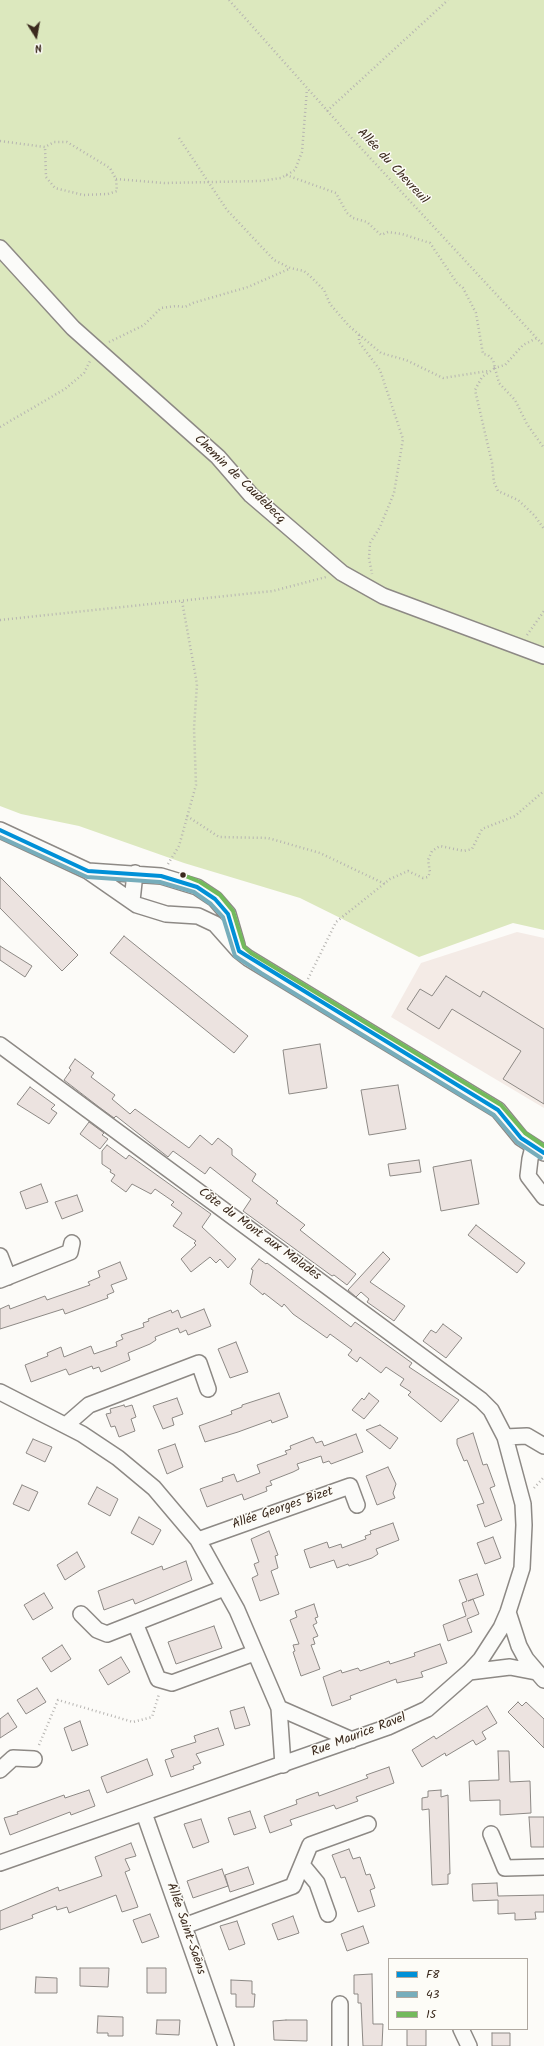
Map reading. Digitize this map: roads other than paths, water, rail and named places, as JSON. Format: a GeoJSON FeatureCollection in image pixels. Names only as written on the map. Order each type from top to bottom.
{"type":"FeatureCollection","features":[{"type":"Feature","properties":{"kind":"street","name":"Chemin de Caudebecq"},"geometry":{"type":"LineString","coordinates":[[0,248],[73,328],[218,457],[250,495],[342,574],[376,592],[544,656]]}},
{"type":"Feature","properties":{"kind":"street"},"geometry":{"type":"LineString","coordinates":[[0,830],[88,871],[132,901],[166,914],[198,916],[215,924],[239,951],[498,1110],[520,1138],[539,1150],[530,1159],[528,1176],[544,1197]]}},
{"type":"Feature","properties":{"kind":"street"},"geometry":{"type":"LineString","coordinates":[[88,871],[135,873],[161,876],[197,887],[215,899],[228,914],[239,951]]}},
{"type":"Feature","properties":{"kind":"street"},"geometry":{"type":"LineString","coordinates":[[132,901],[135,873]]}},
{"type":"Feature","properties":{"kind":"street","name":"Côte du Mont aux Malades"},"geometry":{"type":"LineString","coordinates":[[0,1045],[481,1400],[495,1416],[505,1437]]}},
{"type":"Feature","properties":{"kind":"street"},"geometry":{"type":"LineString","coordinates":[[0,1256],[4,1279],[70,1252],[72,1243]]}},
{"type":"Feature","properties":{"kind":"street"},"geometry":{"type":"LineString","coordinates":[[66,1425],[89,1405],[199,1364],[208,1389]]}},
{"type":"Feature","properties":{"kind":"street"},"geometry":{"type":"LineString","coordinates":[[0,1392],[66,1425],[118,1458],[154,1488],[198,1540],[237,1610],[254,1653],[279,1708],[283,1765]]}},
{"type":"Feature","properties":{"kind":"street"},"geometry":{"type":"LineString","coordinates":[[505,1437],[527,1436],[544,1446]]}},
{"type":"Feature","properties":{"kind":"street","name":"Rue Maurice Ravel"},"geometry":{"type":"LineString","coordinates":[[0,1863],[283,1765],[388,1727],[427,1709],[469,1672],[490,1645],[508,1612],[522,1568],[524,1525],[523,1504],[505,1437]]}},
{"type":"Feature","properties":{"kind":"street","name":"Allée Georges Bizet"},"geometry":{"type":"LineString","coordinates":[[198,1540],[350,1486],[357,1505]]}},
{"type":"Feature","properties":{"kind":"street"},"geometry":{"type":"LineString","coordinates":[[81,1614],[98,1630],[107,1634],[224,1588]]}},
{"type":"Feature","properties":{"kind":"street"},"geometry":{"type":"LineString","coordinates":[[508,1612],[519,1646],[540,1676]]}},
{"type":"Feature","properties":{"kind":"street"},"geometry":{"type":"LineString","coordinates":[[135,1623],[158,1678],[172,1683],[254,1653]]}},
{"type":"Feature","properties":{"kind":"street"},"geometry":{"type":"LineString","coordinates":[[469,1672],[510,1668],[540,1676]]}},
{"type":"Feature","properties":{"kind":"street"},"geometry":{"type":"LineString","coordinates":[[279,1708],[352,1740]]}},
{"type":"Feature","properties":{"kind":"street"},"geometry":{"type":"LineString","coordinates":[[0,1770],[13,1758],[34,1759]]}},
{"type":"Feature","properties":{"kind":"street","name":"Allée Saint-Saëns"},"geometry":{"type":"LineString","coordinates":[[144,1813],[226,2046]]}},
{"type":"Feature","properties":{"kind":"street"},"geometry":{"type":"LineString","coordinates":[[184,1926],[293,1886],[303,1866],[310,1845],[368,1824]]}},
{"type":"Feature","properties":{"kind":"street"},"geometry":{"type":"LineString","coordinates":[[491,1834],[506,1868],[544,1867]]}},
{"type":"Feature","properties":{"kind":"street"},"geometry":{"type":"LineString","coordinates":[[303,1866],[317,1883],[328,1914]]}},
{"type":"Feature","properties":{"kind":"street"},"geometry":{"type":"LineString","coordinates":[[340,2004],[340,2046]]}},
{"type":"Feature","properties":{"kind":"street"},"geometry":{"type":"LineString","coordinates":[[461,2030],[469,2046]]}}]}
